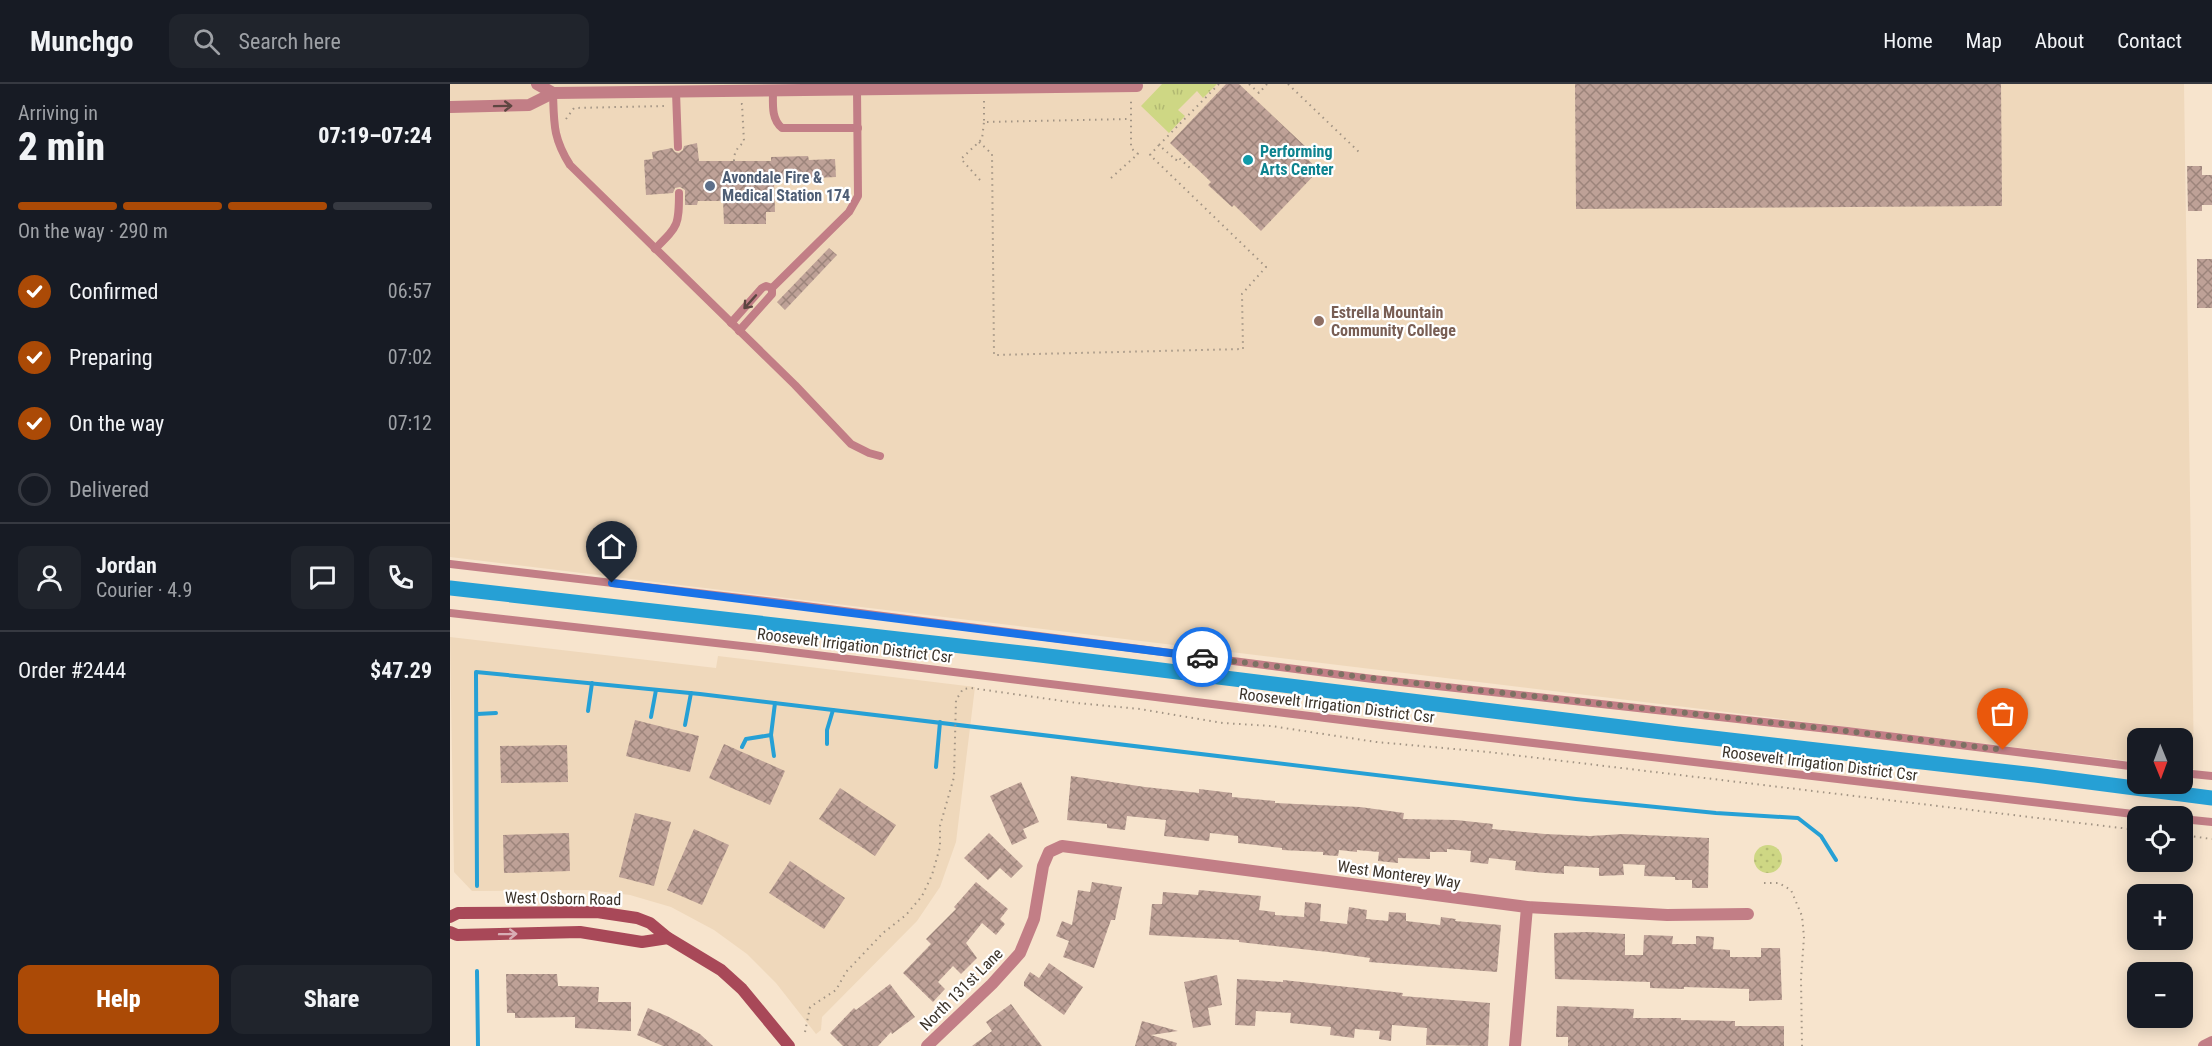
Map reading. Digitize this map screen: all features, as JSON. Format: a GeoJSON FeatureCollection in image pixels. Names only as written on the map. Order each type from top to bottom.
{"type":"FeatureCollection","features":[{"type":"Feature","properties":{"kind":"street"},"geometry":{"type":"LineString","coordinates":[[537,84],[553,93]]}},
{"type":"Feature","properties":{"kind":"street"},"geometry":{"type":"LineString","coordinates":[[450,107],[529,105],[553,93],[1136,86]]}},
{"type":"Feature","properties":{"kind":"street","name":"West Monterey Way"},"geometry":{"type":"LineString","coordinates":[[1049,852],[1062,846],[1527,907],[1667,915],[1748,914]]}},
{"type":"Feature","properties":{"kind":"street","name":"North 131st Lane"},"geometry":{"type":"LineString","coordinates":[[935,1043],[1020,953],[1034,919],[1043,866],[1049,852]]}},
{"type":"Feature","properties":{"kind":"street"},"geometry":{"type":"LineString","coordinates":[[1515,1046],[1527,907]]}},
{"type":"Feature","properties":{"kind":"street","name":"West Osborn Road"},"geometry":{"type":"LineString","coordinates":[[450,916],[458,913],[597,912],[617,914],[650,923],[668,938],[721,970],[742,989],[789,1046]]}},
{"type":"Feature","properties":{"kind":"street","name":"West Osborn Road"},"geometry":{"type":"LineString","coordinates":[[450,932],[457,934],[580,932],[642,942],[668,938]]}},
{"type":"Feature","properties":{"kind":"street"},"geometry":{"type":"LineString","coordinates":[[2204,1046],[2212,1042]]}},
{"type":"Feature","properties":{"kind":"lane"},"geometry":{"type":"LineString","coordinates":[[739,331],[771,294],[772,288],[849,212],[858,196],[857,89]]}},
{"type":"Feature","properties":{"kind":"lane"},"geometry":{"type":"LineString","coordinates":[[773,90],[774,117],[776,123],[782,128],[858,128]]}},
{"type":"Feature","properties":{"kind":"lane"},"geometry":{"type":"LineString","coordinates":[[676,92],[678,147]]}},
{"type":"Feature","properties":{"kind":"lane"},"geometry":{"type":"LineString","coordinates":[[553,93],[555,135],[570,165],[795,385],[851,444],[880,456]]}},
{"type":"Feature","properties":{"kind":"lane"},"geometry":{"type":"LineString","coordinates":[[655,249],[673,231],[679,220],[679,193]]}},
{"type":"Feature","properties":{"kind":"lane"},"geometry":{"type":"LineString","coordinates":[[731,323],[762,288],[766,286],[772,288]]}},
{"type":"Feature","properties":{"kind":"lane","name":"Roosevelt Irrigation District Csr"},"geometry":{"type":"LineString","coordinates":[[450,564],[1373,679],[1847,731],[2127,766]]}},
{"type":"Feature","properties":{"kind":"lane","name":"Roosevelt Irrigation District Csr"},"geometry":{"type":"LineString","coordinates":[[450,613],[768,649],[2127,813]]}},
{"type":"Feature","properties":{"kind":"lane"},"geometry":{"type":"LineString","coordinates":[[2193,774],[2212,776]]}},
{"type":"Feature","properties":{"kind":"lane"},"geometry":{"type":"LineString","coordinates":[[2193,820],[2212,822]]}},
{"type":"Feature","properties":{"kind":"path"},"geometry":{"type":"LineString","coordinates":[[979,142],[992,154],[994,355],[1243,349],[1242,294],[1266,267],[1150,155],[1219,84]]}},
{"type":"Feature","properties":{"kind":"path"},"geometry":{"type":"LineString","coordinates":[[1249,84],[1258,93],[1267,84]]}},
{"type":"Feature","properties":{"kind":"path"},"geometry":{"type":"LineString","coordinates":[[1288,84],[1359,152]]}},
{"type":"Feature","properties":{"kind":"path"},"geometry":{"type":"LineString","coordinates":[[1112,178],[1138,154],[1131,148],[1131,119],[1136,86]]}},
{"type":"Feature","properties":{"kind":"path"},"geometry":{"type":"LineString","coordinates":[[980,180],[961,159],[982,139],[983,88]]}},
{"type":"Feature","properties":{"kind":"path"},"geometry":{"type":"LineString","coordinates":[[984,122],[1131,119]]}},
{"type":"Feature","properties":{"kind":"path"},"geometry":{"type":"LineString","coordinates":[[1159,145],[1176,160],[1178,158],[1190,168],[1193,165]]}},
{"type":"Feature","properties":{"kind":"path"},"geometry":{"type":"LineString","coordinates":[[805,1032],[810,1007],[836,990],[846,972],[883,933],[906,915],[922,896],[932,875],[940,847],[940,826],[954,777],[956,700],[963,689],[971,688],[1077,704],[1140,710],[1223,723],[1271,726],[1376,742],[1488,752],[2127,829]]}},
{"type":"Feature","properties":{"kind":"path"},"geometry":{"type":"LineString","coordinates":[[2193,836],[2212,839]]}},
{"type":"Feature","properties":{"kind":"path"},"geometry":{"type":"LineString","coordinates":[[1764,883],[1779,883],[1791,890],[1802,916],[1804,937],[1801,978],[1802,1046]]}},
{"type":"Feature","properties":{"kind":"shaded area","name":"Estrella Mountain Community College"},"geometry":{"type":"Polygon","coordinates":[[[450,84],[2184,84],[2194,769],[2193,728],[2127,728],[2127,761],[450,557],[450,84]]]}},
{"type":"Feature","properties":{"kind":"shaded area"},"geometry":{"type":"Polygon","coordinates":[[[450,637],[716,668],[718,656],[975,687],[956,842],[940,887],[917,921],[822,1017],[821,1030],[816,1034],[776,983],[747,954],[714,930],[671,907],[630,895],[589,890],[472,891],[454,872],[450,637]]]}},
{"type":"Feature","properties":{"kind":"green space"},"geometry":{"type":"Polygon","coordinates":[[[1162,84],[1217,84],[1203,98],[1197,91],[1178,110],[1185,116],[1169,133],[1141,106],[1162,84]]]}},
{"type":"Feature","properties":{"kind":"green space"},"geometry":{"type":"Polygon","coordinates":[[[1768,845],[1778,849],[1782,859],[1778,869],[1768,873],[1758,869],[1754,859],[1758,849],[1768,845]]]}},
{"type":"Feature","properties":{"kind":"building","name":"Performing Arts Center"},"geometry":{"type":"Polygon","coordinates":[[[1226,84],[1239,84],[1308,149],[1303,155],[1319,170],[1261,231],[1234,205],[1232,207],[1208,185],[1211,182],[1170,143],[1226,84]]]}},
{"type":"Feature","properties":{"kind":"building"},"geometry":{"type":"Polygon","coordinates":[[[1575,84],[2001,84],[2002,206],[1576,209],[1575,84]]]}},
{"type":"Feature","properties":{"kind":"building","name":"Avondale Fire & Medical Station 174"},"geometry":{"type":"Polygon","coordinates":[[[697,143],[699,161],[771,161],[771,157],[808,156],[809,160],[835,159],[836,177],[774,180],[775,212],[766,212],[766,224],[724,224],[723,201],[698,201],[697,205],[685,205],[685,190],[680,187],[675,188],[673,193],[646,195],[644,160],[653,159],[652,152],[672,148],[679,153],[684,146],[697,143]]]}},
{"type":"Feature","properties":{"kind":"building"},"geometry":{"type":"Polygon","coordinates":[[[2187,166],[2202,166],[2202,175],[2212,175],[2212,205],[2202,205],[2202,211],[2188,211],[2187,166]]]}},
{"type":"Feature","properties":{"kind":"building"},"geometry":{"type":"Polygon","coordinates":[[[829,248],[837,255],[785,310],[777,302],[829,248]]]}},
{"type":"Feature","properties":{"kind":"building"},"geometry":{"type":"Polygon","coordinates":[[[2197,259],[2212,259],[2212,308],[2197,308],[2197,259]]]}},
{"type":"Feature","properties":{"kind":"building"},"geometry":{"type":"Polygon","coordinates":[[[635,720],[699,736],[690,772],[626,756],[635,720]]]}},
{"type":"Feature","properties":{"kind":"building"},"geometry":{"type":"Polygon","coordinates":[[[724,744],[785,771],[770,805],[709,778],[724,744]]]}},
{"type":"Feature","properties":{"kind":"building"},"geometry":{"type":"Polygon","coordinates":[[[567,745],[568,782],[501,783],[500,746],[567,745]]]}},
{"type":"Feature","properties":{"kind":"building"},"geometry":{"type":"Polygon","coordinates":[[[1071,776],[1199,793],[1199,789],[1232,793],[1232,797],[1275,801],[1275,803],[1360,807],[1404,813],[1403,819],[1456,820],[1493,824],[1492,829],[1590,836],[1623,834],[1709,838],[1708,888],[1692,888],[1692,880],[1644,876],[1645,865],[1623,864],[1624,875],[1599,876],[1599,868],[1564,866],[1564,874],[1545,873],[1515,870],[1516,861],[1489,858],[1488,864],[1470,862],[1471,851],[1447,849],[1447,852],[1430,852],[1430,859],[1398,858],[1398,863],[1378,861],[1379,852],[1339,850],[1338,856],[1323,855],[1323,852],[1282,850],[1282,848],[1238,843],[1238,836],[1210,833],[1209,841],[1164,836],[1166,820],[1127,816],[1125,830],[1107,828],[1107,824],[1067,820],[1071,776]]]}},
{"type":"Feature","properties":{"kind":"building"},"geometry":{"type":"Polygon","coordinates":[[[1021,782],[1039,822],[1023,829],[1027,838],[1012,845],[990,796],[1021,782]]]}},
{"type":"Feature","properties":{"kind":"building"},"geometry":{"type":"Polygon","coordinates":[[[840,788],[896,825],[875,856],[819,819],[840,788]]]}},
{"type":"Feature","properties":{"kind":"building"},"geometry":{"type":"Polygon","coordinates":[[[635,813],[671,822],[654,886],[619,877],[635,813]]]}},
{"type":"Feature","properties":{"kind":"building"},"geometry":{"type":"Polygon","coordinates":[[[694,829],[729,845],[702,905],[667,890],[694,829]]]}},
{"type":"Feature","properties":{"kind":"building"},"geometry":{"type":"Polygon","coordinates":[[[569,833],[570,871],[504,873],[503,835],[569,833]]]}},
{"type":"Feature","properties":{"kind":"building"},"geometry":{"type":"Polygon","coordinates":[[[989,833],[1023,866],[1011,878],[1000,868],[988,880],[964,858],[989,833]]]}},
{"type":"Feature","properties":{"kind":"building"},"geometry":{"type":"Polygon","coordinates":[[[790,861],[845,898],[824,929],[769,893],[790,861]]]}},
{"type":"Feature","properties":{"kind":"building"},"geometry":{"type":"Polygon","coordinates":[[[976,882],[1008,909],[1000,919],[1005,924],[996,935],[982,923],[966,943],[977,958],[961,974],[953,966],[938,982],[945,989],[933,1002],[903,973],[931,944],[926,939],[956,909],[954,907],[976,882]]]}},
{"type":"Feature","properties":{"kind":"building"},"geometry":{"type":"Polygon","coordinates":[[[1092,882],[1122,887],[1115,920],[1111,920],[1094,968],[1063,957],[1069,941],[1056,936],[1062,921],[1072,925],[1078,890],[1090,892],[1092,882]]]}},
{"type":"Feature","properties":{"kind":"building"},"geometry":{"type":"Polygon","coordinates":[[[1199,890],[1261,896],[1259,910],[1275,912],[1275,915],[1304,917],[1305,902],[1321,904],[1320,921],[1347,924],[1349,907],[1367,910],[1366,919],[1388,921],[1389,912],[1406,913],[1406,921],[1440,925],[1441,917],[1456,919],[1455,921],[1501,925],[1497,972],[1369,962],[1370,958],[1239,942],[1239,940],[1149,935],[1152,904],[1162,904],[1163,892],[1198,895],[1199,890]]]}},
{"type":"Feature","properties":{"kind":"building"},"geometry":{"type":"Polygon","coordinates":[[[1554,933],[1625,934],[1625,955],[1643,955],[1644,935],[1673,936],[1672,944],[1696,944],[1696,936],[1714,937],[1713,949],[1730,950],[1730,957],[1761,957],[1761,948],[1780,948],[1782,1000],[1749,1001],[1749,989],[1650,988],[1650,982],[1555,979],[1554,933]]]}},
{"type":"Feature","properties":{"kind":"building"},"geometry":{"type":"Polygon","coordinates":[[[1049,963],[1083,987],[1064,1015],[1024,986],[1030,972],[1039,978],[1049,963]]]}},
{"type":"Feature","properties":{"kind":"building"},"geometry":{"type":"Polygon","coordinates":[[[506,974],[557,974],[558,986],[599,987],[598,1002],[631,1002],[631,1031],[575,1028],[575,1017],[515,1018],[515,1013],[507,1013],[506,974]]]}},
{"type":"Feature","properties":{"kind":"building"},"geometry":{"type":"Polygon","coordinates":[[[1217,975],[1222,1005],[1208,1008],[1211,1025],[1193,1028],[1184,982],[1217,975]]]}},
{"type":"Feature","properties":{"kind":"building"},"geometry":{"type":"Polygon","coordinates":[[[1237,979],[1283,982],[1283,980],[1403,993],[1402,996],[1490,1003],[1488,1046],[1426,1045],[1427,1028],[1392,1025],[1391,1041],[1379,1039],[1380,1031],[1355,1029],[1354,1038],[1330,1035],[1331,1027],[1290,1023],[1291,1013],[1256,1011],[1255,1026],[1235,1025],[1237,979]]]}},
{"type":"Feature","properties":{"kind":"building"},"geometry":{"type":"Polygon","coordinates":[[[890,984],[915,1017],[892,1034],[891,1032],[878,1046],[843,1046],[830,1033],[854,1008],[856,1010],[890,984]]]}},
{"type":"Feature","properties":{"kind":"building"},"geometry":{"type":"Polygon","coordinates":[[[1011,1004],[1042,1046],[972,1046],[992,1031],[986,1022],[1011,1004]]]}},
{"type":"Feature","properties":{"kind":"building"},"geometry":{"type":"Polygon","coordinates":[[[1557,1006],[1634,1009],[1633,1018],[1735,1021],[1735,1026],[1784,1026],[1784,1046],[1568,1046],[1568,1037],[1556,1037],[1557,1006]]]}},
{"type":"Feature","properties":{"kind":"building"},"geometry":{"type":"Polygon","coordinates":[[[648,1008],[700,1034],[713,1046],[663,1046],[637,1035],[648,1008]]]}},
{"type":"Feature","properties":{"kind":"building"},"geometry":{"type":"Polygon","coordinates":[[[1142,1021],[1178,1031],[1151,1035],[1177,1043],[1176,1046],[1135,1046],[1142,1021]]]}},
{"type":"Feature","properties":{"kind":"waterway"},"geometry":{"type":"LineString","coordinates":[[450,588],[1040,655],[2212,798]]}},
{"type":"Feature","properties":{"kind":"waterway"},"geometry":{"type":"LineString","coordinates":[[477,886],[476,672],[700,694],[1576,799],[1716,813],[1798,818],[1821,836],[1836,860]]}},
{"type":"Feature","properties":{"kind":"waterway"},"geometry":{"type":"LineString","coordinates":[[588,711],[592,683]]}},
{"type":"Feature","properties":{"kind":"waterway"},"geometry":{"type":"LineString","coordinates":[[651,717],[656,690]]}},
{"type":"Feature","properties":{"kind":"waterway"},"geometry":{"type":"LineString","coordinates":[[685,725],[691,693]]}},
{"type":"Feature","properties":{"kind":"waterway"},"geometry":{"type":"LineString","coordinates":[[774,756],[771,735],[775,703]]}},
{"type":"Feature","properties":{"kind":"waterway"},"geometry":{"type":"LineString","coordinates":[[827,744],[827,730],[833,710]]}},
{"type":"Feature","properties":{"kind":"waterway"},"geometry":{"type":"LineString","coordinates":[[477,714],[496,713]]}},
{"type":"Feature","properties":{"kind":"waterway"},"geometry":{"type":"LineString","coordinates":[[936,767],[940,722]]}},
{"type":"Feature","properties":{"kind":"waterway"},"geometry":{"type":"LineString","coordinates":[[742,747],[746,739],[771,735]]}},
{"type":"Feature","properties":{"kind":"waterway"},"geometry":{"type":"LineString","coordinates":[[477,971],[478,1046]]}},
{"type":"Feature","properties":{"kind":"way so far"},"geometry":{"type":"LineString","coordinates":[[1202,657],[1373,679],[2003,750]]}},
{"type":"Feature","properties":{"kind":"place","name":"Performing Arts Center"},"geometry":{"type":"Point","coordinates":[1248,160]}},
{"type":"Feature","properties":{"kind":"place","name":"Avondale Fire & Medical Station 174"},"geometry":{"type":"Point","coordinates":[710,186]}},
{"type":"Feature","properties":{"kind":"place","name":"Estrella Mountain Community College"},"geometry":{"type":"Point","coordinates":[1319,321]}},
{"type":"Feature","properties":{"kind":"route"},"geometry":{"type":"LineString","coordinates":[[612,583],[1202,657]]}}]}
